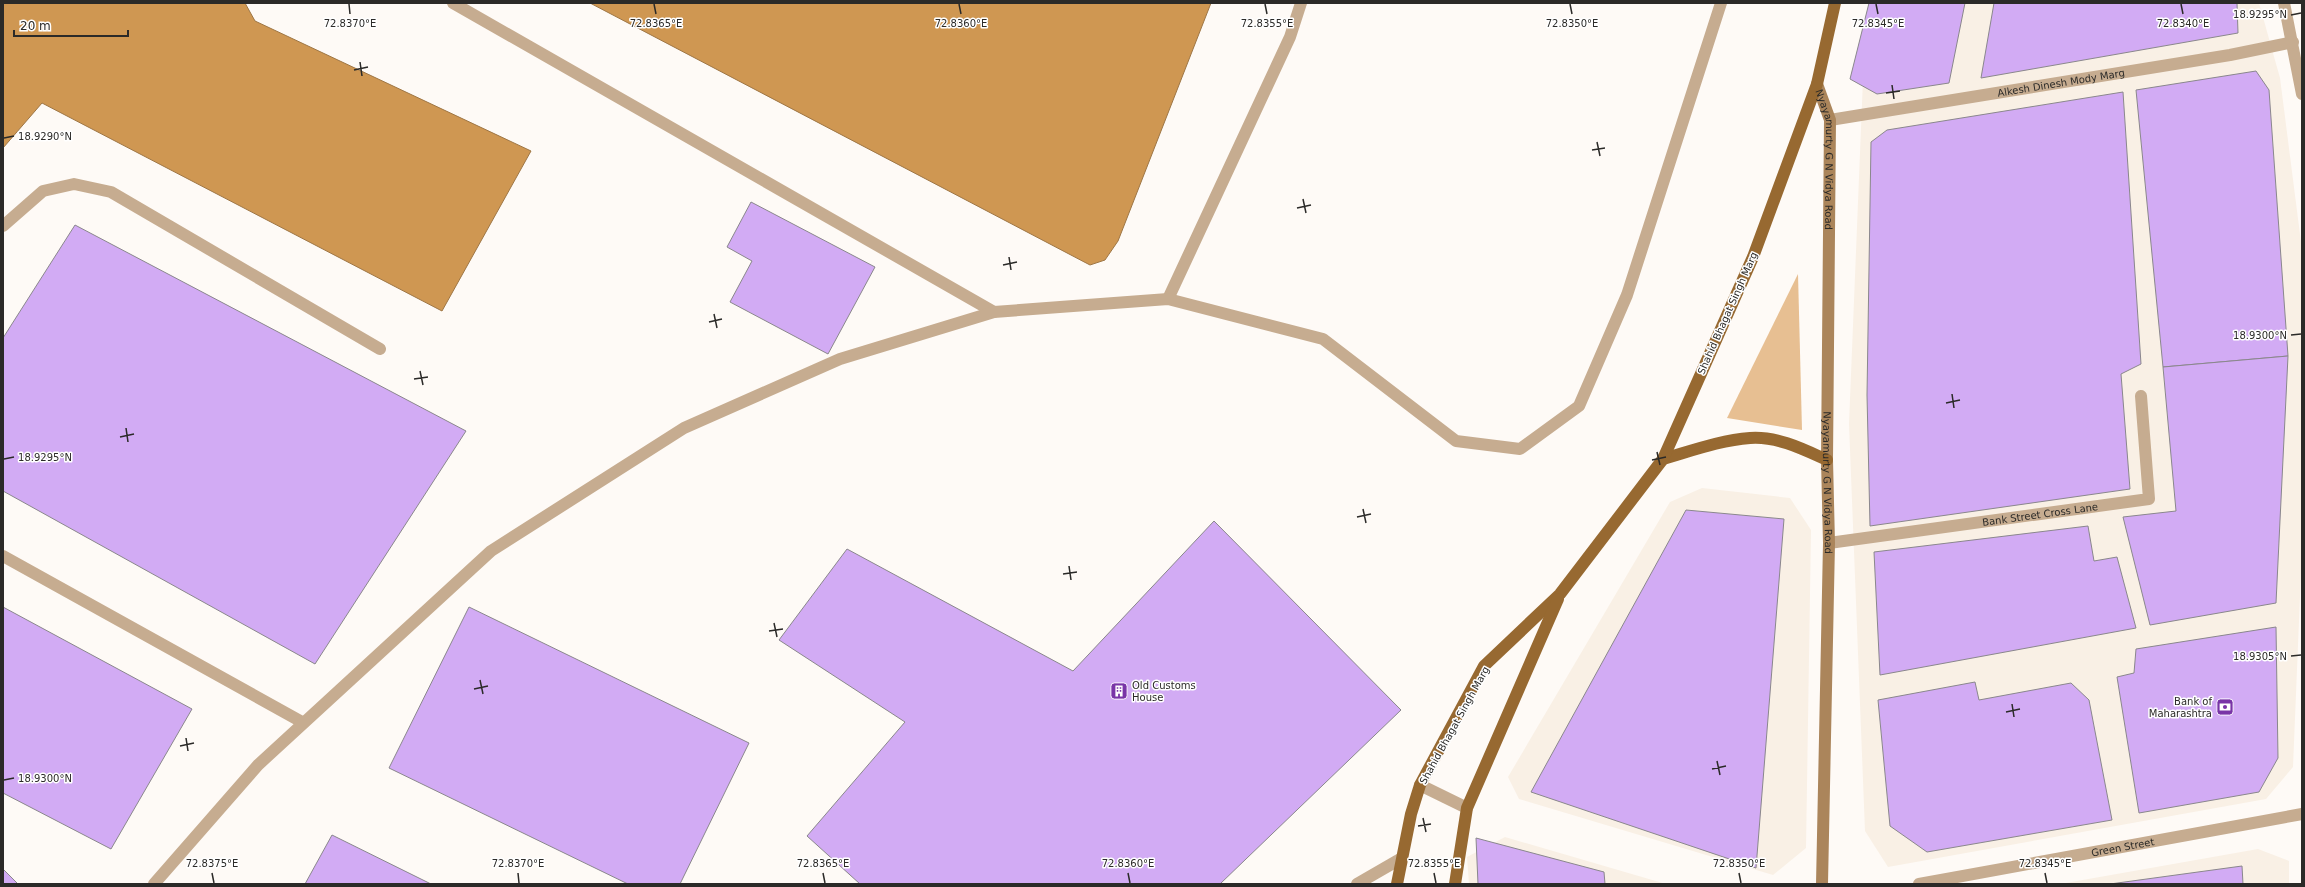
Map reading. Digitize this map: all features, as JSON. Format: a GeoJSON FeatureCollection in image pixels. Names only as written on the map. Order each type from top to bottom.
{"type":"FeatureCollection","features":[{"type":"Feature","properties":{"kind":"main road","name":"Shahid Bhagat Singh Marg"},"geometry":{"type":"LineString","coordinates":[[1397,884],[1420,785],[1484,666],[1560,594],[1663,460],[1753,257],[1817,84],[1835,3]]}},
{"type":"Feature","properties":{"kind":"main road"},"geometry":{"type":"LineString","coordinates":[[1663,460],[1725,442],[1751,438],[1778,441],[1827,460]]}},
{"type":"Feature","properties":{"kind":"main road","name":"Shahid Bhagat Singh Marg"},"geometry":{"type":"LineString","coordinates":[[1455,884],[1467,808],[1560,594]]}},
{"type":"Feature","properties":{"kind":"street"},"geometry":{"type":"LineString","coordinates":[[453,3],[994,312]]}},
{"type":"Feature","properties":{"kind":"street"},"geometry":{"type":"LineString","coordinates":[[1168,299],[1290,37],[1301,3]]}},
{"type":"Feature","properties":{"kind":"street"},"geometry":{"type":"LineString","coordinates":[[154,884],[258,765],[302,722],[491,550],[684,428],[840,359],[994,312],[1168,299],[1323,339],[1456,441],[1520,449],[1579,406],[1628,295],[1722,3]]}},
{"type":"Feature","properties":{"kind":"street"},"geometry":{"type":"LineString","coordinates":[[2284,3],[2302,94]]}},
{"type":"Feature","properties":{"kind":"street","name":"Alkesh Dinesh Mody Marg"},"geometry":{"type":"LineString","coordinates":[[1830,120],[2230,55],[2292,42]]}},
{"type":"Feature","properties":{"kind":"street","name":"Nyayamurty G N Vidya Road"},"geometry":{"type":"LineString","coordinates":[[1817,84],[1830,120],[1827,460],[1829,543],[1822,884]]}},
{"type":"Feature","properties":{"kind":"street"},"geometry":{"type":"LineString","coordinates":[[3,226],[43,191],[74,184],[112,192],[380,349]]}},
{"type":"Feature","properties":{"kind":"street","name":"Bank Street Cross Lane"},"geometry":{"type":"LineString","coordinates":[[1829,543],[2149,499],[2141,396]]}},
{"type":"Feature","properties":{"kind":"street"},"geometry":{"type":"LineString","coordinates":[[3,556],[302,722]]}},
{"type":"Feature","properties":{"kind":"street"},"geometry":{"type":"LineString","coordinates":[[1420,785],[1467,808]]}},
{"type":"Feature","properties":{"kind":"street","name":"Green Street"},"geometry":{"type":"LineString","coordinates":[[1919,884],[2302,814]]}},
{"type":"Feature","properties":{"kind":"street"},"geometry":{"type":"LineString","coordinates":[[1357,884],[1402,858]]}},
{"type":"Feature","properties":{"kind":"shaded area"},"geometry":{"type":"Polygon","coordinates":[[[3,3],[245,3],[255,21],[531,151],[442,311],[42,103],[3,148],[3,3]]]}},
{"type":"Feature","properties":{"kind":"shaded area"},"geometry":{"type":"Polygon","coordinates":[[[590,3],[1211,3],[1118,241],[1105,260],[1090,265],[590,3]]]}},
{"type":"Feature","properties":{"kind":"shaded area"},"geometry":{"type":"Polygon","coordinates":[[[1876,3],[2259,3],[2280,78],[2302,250],[2302,548],[2293,767],[2266,799],[1888,867],[1865,831],[1849,424],[1863,79],[1876,3]]]}},
{"type":"Feature","properties":{"kind":"shaded area"},"geometry":{"type":"Polygon","coordinates":[[[1798,274],[1802,430],[1727,418],[1798,274]]]}},
{"type":"Feature","properties":{"kind":"shaded area"},"geometry":{"type":"Polygon","coordinates":[[[1702,488],[1790,498],[1811,530],[1806,848],[1773,875],[1519,799],[1508,777],[1670,502],[1702,488]]]}},
{"type":"Feature","properties":{"kind":"shaded area"},"geometry":{"type":"Polygon","coordinates":[[[1505,837],[1666,884],[1469,884],[1467,857],[1505,837]]]}},
{"type":"Feature","properties":{"kind":"shaded area"},"geometry":{"type":"Polygon","coordinates":[[[2258,849],[2289,861],[2289,884],[2060,884],[2258,849]]]}},
{"type":"Feature","properties":{"kind":"building"},"geometry":{"type":"Polygon","coordinates":[[[1869,3],[1965,3],[1949,83],[1877,94],[1850,79],[1869,3]]]}},
{"type":"Feature","properties":{"kind":"building"},"geometry":{"type":"Polygon","coordinates":[[[1994,3],[2237,3],[2238,33],[1981,78],[1994,3]]]}},
{"type":"Feature","properties":{"kind":"building"},"geometry":{"type":"Polygon","coordinates":[[[2256,71],[2269,90],[2288,356],[2163,367],[2136,90],[2256,71]]]}},
{"type":"Feature","properties":{"kind":"building"},"geometry":{"type":"Polygon","coordinates":[[[2123,92],[2141,364],[2121,374],[2130,489],[1870,526],[1867,395],[1871,142],[1887,130],[2123,92]]]}},
{"type":"Feature","properties":{"kind":"building"},"geometry":{"type":"Polygon","coordinates":[[[751,202],[875,267],[828,354],[730,302],[752,261],[727,247],[751,202]]]}},
{"type":"Feature","properties":{"kind":"building"},"geometry":{"type":"Polygon","coordinates":[[[75,225],[466,431],[315,664],[3,491],[3,338],[75,225]]]}},
{"type":"Feature","properties":{"kind":"building"},"geometry":{"type":"Polygon","coordinates":[[[2288,356],[2276,603],[2150,625],[2123,517],[2176,511],[2163,367],[2288,356]]]}},
{"type":"Feature","properties":{"kind":"building"},"geometry":{"type":"Polygon","coordinates":[[[1686,510],[1784,519],[1756,868],[1531,792],[1686,510]]]}},
{"type":"Feature","properties":{"kind":"building","name":"Old Customs House"},"geometry":{"type":"Polygon","coordinates":[[[1214,521],[1401,710],[1220,884],[860,884],[807,836],[905,722],[779,640],[847,549],[1073,671],[1214,521]]]}},
{"type":"Feature","properties":{"kind":"building"},"geometry":{"type":"Polygon","coordinates":[[[2088,526],[2094,561],[2117,557],[2136,628],[1880,675],[1874,552],[2088,526]]]}},
{"type":"Feature","properties":{"kind":"building"},"geometry":{"type":"Polygon","coordinates":[[[3,607],[192,709],[111,849],[3,793],[3,607]]]}},
{"type":"Feature","properties":{"kind":"building"},"geometry":{"type":"Polygon","coordinates":[[[469,607],[749,743],[680,884],[628,884],[389,768],[469,607]]]}},
{"type":"Feature","properties":{"kind":"building"},"geometry":{"type":"Polygon","coordinates":[[[2276,627],[2278,758],[2259,792],[2139,813],[2117,677],[2134,673],[2136,649],[2276,627]]]}},
{"type":"Feature","properties":{"kind":"building"},"geometry":{"type":"Polygon","coordinates":[[[1975,682],[1979,700],[2071,683],[2089,700],[2112,820],[1927,852],[1890,826],[1878,700],[1975,682]]]}},
{"type":"Feature","properties":{"kind":"building"},"geometry":{"type":"Polygon","coordinates":[[[332,835],[431,884],[305,884],[332,835]]]}},
{"type":"Feature","properties":{"kind":"building"},"geometry":{"type":"Polygon","coordinates":[[[1476,838],[1604,872],[1605,884],[1478,884],[1476,838]]]}},
{"type":"Feature","properties":{"kind":"building"},"geometry":{"type":"Polygon","coordinates":[[[2242,866],[2243,884],[2110,884],[2242,866]]]}},
{"type":"Feature","properties":{"kind":"building"},"geometry":{"type":"Polygon","coordinates":[[[3,869],[18,884],[3,884],[3,869]]]}},
{"type":"Feature","properties":{"kind":"place","name":"Old Customs House"},"geometry":{"type":"Point","coordinates":[1119,691]}},
{"type":"Feature","properties":{"kind":"place","name":"Bank of Maharashtra"},"geometry":{"type":"Point","coordinates":[2225,707]}}]}
